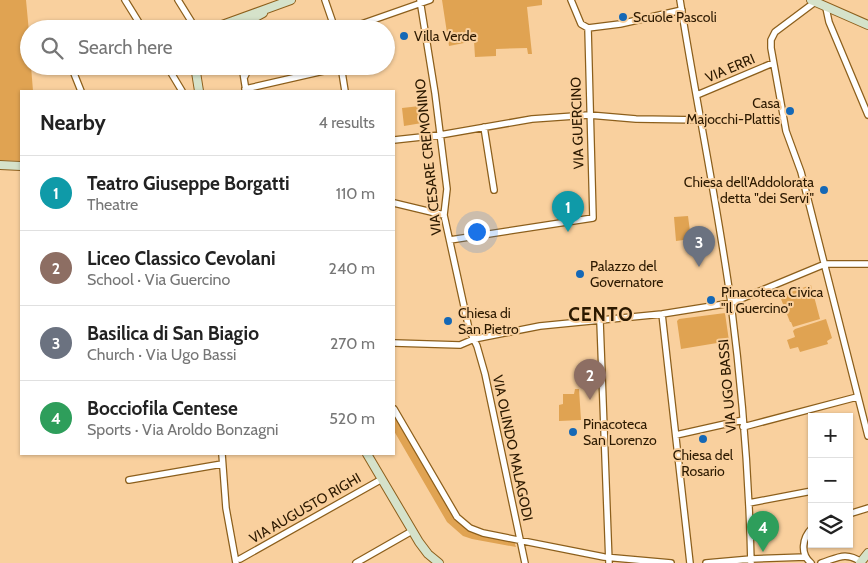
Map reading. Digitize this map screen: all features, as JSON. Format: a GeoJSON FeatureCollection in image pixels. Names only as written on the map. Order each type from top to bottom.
{"type":"FeatureCollection","features":[{"type":"Feature","properties":{"kind":"street"},"geometry":{"type":"LineString","coordinates":[[125,0],[137,20]]}},
{"type":"Feature","properties":{"kind":"street"},"geometry":{"type":"LineString","coordinates":[[178,0],[190,20]]}},
{"type":"Feature","properties":{"kind":"street"},"geometry":{"type":"LineString","coordinates":[[235,20],[288,0]]}},
{"type":"Feature","properties":{"kind":"street"},"geometry":{"type":"LineString","coordinates":[[325,0],[332,20]]}},
{"type":"Feature","properties":{"kind":"street"},"geometry":{"type":"LineString","coordinates":[[371,20],[430,0]]}},
{"type":"Feature","properties":{"kind":"street"},"geometry":{"type":"LineString","coordinates":[[571,0],[581,24],[588,28],[620,24],[682,10]]}},
{"type":"Feature","properties":{"kind":"street","name":"VIA UGO BASSI"},"geometry":{"type":"LineString","coordinates":[[680,0],[702,120],[731,303],[743,423],[751,561]]}},
{"type":"Feature","properties":{"kind":"street"},"geometry":{"type":"LineString","coordinates":[[815,1],[826,8],[868,25]]}},
{"type":"Feature","properties":{"kind":"street"},"geometry":{"type":"LineString","coordinates":[[815,1],[868,19]]}},
{"type":"Feature","properties":{"kind":"street"},"geometry":{"type":"LineString","coordinates":[[815,1],[774,35],[771,44],[773,63],[786,131],[801,172],[868,436]]}},
{"type":"Feature","properties":{"kind":"street"},"geometry":{"type":"LineString","coordinates":[[420,2],[427,56],[425,57]]}},
{"type":"Feature","properties":{"kind":"street","name":"VIA CESARE CREMONINO"},"geometry":{"type":"LineString","coordinates":[[420,2],[447,194],[444,215],[470,329],[474,339]]}},
{"type":"Feature","properties":{"kind":"street"},"geometry":{"type":"LineString","coordinates":[[252,20],[278,4]]}},
{"type":"Feature","properties":{"kind":"street"},"geometry":{"type":"LineString","coordinates":[[826,8],[829,22],[868,115]]}},
{"type":"Feature","properties":{"kind":"street"},"geometry":{"type":"LineString","coordinates":[[240,20],[251,14]]}},
{"type":"Feature","properties":{"kind":"street","name":"VIA GUERCINO"},"geometry":{"type":"LineString","coordinates":[[450,240],[593,218],[588,28]]}},
{"type":"Feature","properties":{"kind":"street","name":"VIA ERRI"},"geometry":{"type":"LineString","coordinates":[[697,95],[773,63]]}},
{"type":"Feature","properties":{"kind":"street"},"geometry":{"type":"LineString","coordinates":[[75,75],[81,90]]}},
{"type":"Feature","properties":{"kind":"street"},"geometry":{"type":"LineString","coordinates":[[172,75],[181,90]]}},
{"type":"Feature","properties":{"kind":"street"},"geometry":{"type":"LineString","coordinates":[[196,75],[197,89]]}},
{"type":"Feature","properties":{"kind":"street"},"geometry":{"type":"LineString","coordinates":[[243,75],[245,90],[308,75]]}},
{"type":"Feature","properties":{"kind":"street"},"geometry":{"type":"LineString","coordinates":[[244,80],[246,75]]}},
{"type":"Feature","properties":{"kind":"street"},"geometry":{"type":"LineString","coordinates":[[342,75],[345,90]]}},
{"type":"Feature","properties":{"kind":"street"},"geometry":{"type":"LineString","coordinates":[[395,140],[532,119],[589,115],[636,119],[702,120]]}},
{"type":"Feature","properties":{"kind":"street"},"geometry":{"type":"LineString","coordinates":[[484,127],[494,190]]}},
{"type":"Feature","properties":{"kind":"street"},"geometry":{"type":"LineString","coordinates":[[0,165],[20,166]]}},
{"type":"Feature","properties":{"kind":"street"},"geometry":{"type":"LineString","coordinates":[[395,203],[444,215]]}},
{"type":"Feature","properties":{"kind":"street"},"geometry":{"type":"LineString","coordinates":[[395,343],[460,345],[474,339],[540,326],[662,314],[731,303],[825,264],[868,264]]}},
{"type":"Feature","properties":{"kind":"street"},"geometry":{"type":"LineString","coordinates":[[662,314],[690,563]]}},
{"type":"Feature","properties":{"kind":"street"},"geometry":{"type":"LineString","coordinates":[[600,321],[609,561]]}},
{"type":"Feature","properties":{"kind":"street","name":"VIA OLINDO MALAGODI"},"geometry":{"type":"LineString","coordinates":[[474,339],[496,421],[525,563]]}},
{"type":"Feature","properties":{"kind":"street"},"geometry":{"type":"LineString","coordinates":[[676,435],[743,423],[858,397]]}},
{"type":"Feature","properties":{"kind":"street"},"geometry":{"type":"LineString","coordinates":[[395,411],[457,517],[470,528],[609,561],[672,563]]}},
{"type":"Feature","properties":{"kind":"street"},"geometry":{"type":"LineString","coordinates":[[222,455],[226,508],[238,561]]}},
{"type":"Feature","properties":{"kind":"street"},"geometry":{"type":"LineString","coordinates":[[368,455],[425,551],[439,563]]}},
{"type":"Feature","properties":{"kind":"street"},"geometry":{"type":"LineString","coordinates":[[129,480],[222,464]]}},
{"type":"Feature","properties":{"kind":"street","name":"VIA AUGUSTO RIGHI"},"geometry":{"type":"LineString","coordinates":[[238,561],[382,479]]}},
{"type":"Feature","properties":{"kind":"street"},"geometry":{"type":"LineString","coordinates":[[749,503],[808,492]]}},
{"type":"Feature","properties":{"kind":"street"},"geometry":{"type":"LineString","coordinates":[[853,513],[868,508]]}},
{"type":"Feature","properties":{"kind":"street"},"geometry":{"type":"LineString","coordinates":[[356,563],[412,531]]}},
{"type":"Feature","properties":{"kind":"street"},"geometry":{"type":"LineString","coordinates":[[808,533],[804,543],[806,557],[811,563]]}},
{"type":"Feature","properties":{"kind":"street"},"geometry":{"type":"LineString","coordinates":[[821,563],[847,556],[854,557],[860,562],[868,554]]}},
{"type":"Feature","properties":{"kind":"street"},"geometry":{"type":"LineString","coordinates":[[706,563],[806,557]]}},
{"type":"Feature","properties":{"kind":"shaded area"},"geometry":{"type":"Polygon","coordinates":[[[0,0],[26,0],[28,20],[20,20],[20,75],[32,75],[33,90],[20,90],[20,161],[0,160],[0,0]]]}},
{"type":"Feature","properties":{"kind":"shaded area"},"geometry":{"type":"Polygon","coordinates":[[[442,0],[542,0],[542,5],[527,7],[532,54],[528,54],[527,48],[496,49],[496,56],[475,57],[474,41],[449,46],[442,0]]]}},
{"type":"Feature","properties":{"kind":"shaded area"},"geometry":{"type":"Polygon","coordinates":[[[420,106],[422,123],[404,126],[402,108],[420,106]]]}},
{"type":"Feature","properties":{"kind":"shaded area"},"geometry":{"type":"Polygon","coordinates":[[[688,216],[691,239],[676,241],[674,217],[688,216]]]}},
{"type":"Feature","properties":{"kind":"shaded area"},"geometry":{"type":"Polygon","coordinates":[[[811,285],[820,319],[793,327],[781,299],[782,295],[811,285]]]}},
{"type":"Feature","properties":{"kind":"shaded area"},"geometry":{"type":"Polygon","coordinates":[[[725,313],[729,341],[681,349],[677,321],[679,319],[725,313]]]}},
{"type":"Feature","properties":{"kind":"shaded area"},"geometry":{"type":"Polygon","coordinates":[[[826,319],[832,338],[827,341],[828,344],[800,352],[798,347],[790,349],[787,340],[795,337],[793,331],[795,329],[826,319]]]}},
{"type":"Feature","properties":{"kind":"shaded area"},"geometry":{"type":"Polygon","coordinates":[[[575,389],[579,389],[581,420],[559,421],[559,405],[563,404],[563,394],[574,394],[575,389]]]}},
{"type":"Feature","properties":{"kind":"shaded area"},"geometry":{"type":"Polygon","coordinates":[[[395,417],[454,519],[471,532],[514,541],[516,547],[463,536],[447,522],[395,433],[395,417]]]}},
{"type":"Feature","properties":{"kind":"place","name":"Scuole Pascoli"},"geometry":{"type":"Point","coordinates":[623,17]}},
{"type":"Feature","properties":{"kind":"place","name":"Villa Verde"},"geometry":{"type":"Point","coordinates":[404,36]}},
{"type":"Feature","properties":{"kind":"place","name":"Casa Majocchi-Plattis"},"geometry":{"type":"Point","coordinates":[790,111]}},
{"type":"Feature","properties":{"kind":"place","name":"Chiesa dell'Addolorata detta \"dei Servi\""},"geometry":{"type":"Point","coordinates":[824,190]}},
{"type":"Feature","properties":{"kind":"place","name":"Teatro Giuseppe Borgatti"},"geometry":{"type":"Point","coordinates":[568,232]}},
{"type":"Feature","properties":{"kind":"place","name":"Basilica di San Biagio"},"geometry":{"type":"Point","coordinates":[699,267]}},
{"type":"Feature","properties":{"kind":"place","name":"Palazzo del Governatore"},"geometry":{"type":"Point","coordinates":[580,274]}},
{"type":"Feature","properties":{"kind":"place","name":"Pinacoteca Civica \"Il Guercino\""},"geometry":{"type":"Point","coordinates":[711,300]}},
{"type":"Feature","properties":{"kind":"place","name":"Chiesa di San Pietro"},"geometry":{"type":"Point","coordinates":[448,321]}},
{"type":"Feature","properties":{"kind":"place","name":"Liceo Classico Cevolani"},"geometry":{"type":"Point","coordinates":[590,400]}},
{"type":"Feature","properties":{"kind":"place","name":"Pinacoteca San Lorenzo"},"geometry":{"type":"Point","coordinates":[573,432]}},
{"type":"Feature","properties":{"kind":"place","name":"Chiesa del Rosario"},"geometry":{"type":"Point","coordinates":[703,439]}},
{"type":"Feature","properties":{"kind":"place","name":"Bocciofila Centese"},"geometry":{"type":"Point","coordinates":[763,552]}},
{"type":"Feature","properties":{"kind":"district","name":"CENTO"},"geometry":{"type":"Point","coordinates":[601,314]}}]}
